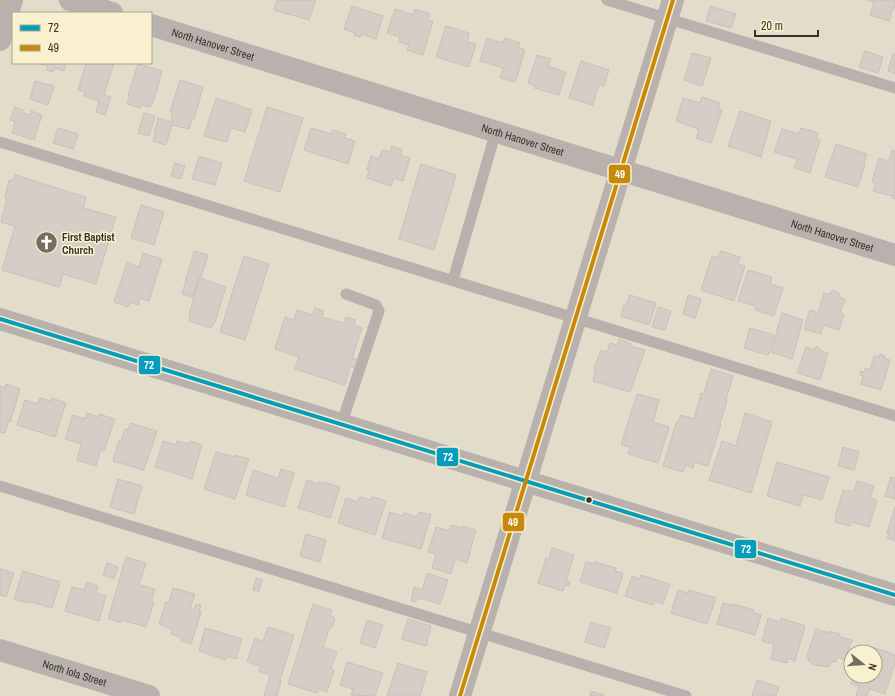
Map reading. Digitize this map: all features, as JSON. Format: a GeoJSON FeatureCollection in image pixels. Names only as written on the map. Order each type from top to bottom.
{"type":"FeatureCollection","features":[{"type":"Feature","properties":{"kind":"street"},"geometry":{"type":"LineString","coordinates":[[0,40],[12,0]]}},
{"type":"Feature","properties":{"kind":"street"},"geometry":{"type":"LineString","coordinates":[[70,0],[109,12]]}},
{"type":"Feature","properties":{"kind":"street"},"geometry":{"type":"LineString","coordinates":[[460,696],[670,9]]}},
{"type":"Feature","properties":{"kind":"street","name":"North Hanover Street"},"geometry":{"type":"LineString","coordinates":[[152,25],[621,169],[895,255]]}},
{"type":"Feature","properties":{"kind":"street"},"geometry":{"type":"LineString","coordinates":[[0,319],[895,596]]}},
{"type":"Feature","properties":{"kind":"street","name":"North Iola Street"},"geometry":{"type":"LineString","coordinates":[[0,650],[149,696]]}},
{"type":"Feature","properties":{"kind":"lane"},"geometry":{"type":"LineString","coordinates":[[607,0],[670,9],[895,88]]}},
{"type":"Feature","properties":{"kind":"lane"},"geometry":{"type":"LineString","coordinates":[[452,280],[496,131]]}},
{"type":"Feature","properties":{"kind":"lane"},"geometry":{"type":"LineString","coordinates":[[0,142],[895,416]]}},
{"type":"Feature","properties":{"kind":"lane"},"geometry":{"type":"LineString","coordinates":[[341,425],[379,311],[376,305],[346,294]]}},
{"type":"Feature","properties":{"kind":"lane"},"geometry":{"type":"LineString","coordinates":[[0,486],[686,696]]}},
{"type":"Feature","properties":{"kind":"building"},"geometry":{"type":"Polygon","coordinates":[[[277,0],[316,0],[309,20],[274,10],[277,0]]]}},
{"type":"Feature","properties":{"kind":"building"},"geometry":{"type":"Polygon","coordinates":[[[867,0],[895,0],[895,8],[893,8],[889,21],[870,15],[874,2],[867,0]]]}},
{"type":"Feature","properties":{"kind":"building"},"geometry":{"type":"Polygon","coordinates":[[[352,6],[383,16],[376,39],[361,34],[360,37],[354,35],[355,33],[344,29],[352,6]]]}},
{"type":"Feature","properties":{"kind":"building"},"geometry":{"type":"Polygon","coordinates":[[[710,6],[736,14],[731,28],[706,21],[710,6]]]}},
{"type":"Feature","properties":{"kind":"building"},"geometry":{"type":"Polygon","coordinates":[[[395,9],[413,15],[415,9],[430,14],[428,20],[433,21],[423,55],[407,50],[409,45],[399,42],[400,37],[387,33],[395,9]]]}},
{"type":"Feature","properties":{"kind":"building"},"geometry":{"type":"Polygon","coordinates":[[[446,26],[469,33],[467,42],[476,44],[469,67],[436,57],[446,26]]]}},
{"type":"Feature","properties":{"kind":"building"},"geometry":{"type":"Polygon","coordinates":[[[487,38],[503,43],[505,38],[520,43],[518,47],[525,50],[515,82],[500,78],[503,68],[480,61],[487,38]]]}},
{"type":"Feature","properties":{"kind":"building"},"geometry":{"type":"Polygon","coordinates":[[[865,51],[883,57],[878,73],[859,67],[865,51]]]}},
{"type":"Feature","properties":{"kind":"building"},"geometry":{"type":"Polygon","coordinates":[[[692,53],[711,58],[702,86],[684,80],[692,53]]]}},
{"type":"Feature","properties":{"kind":"building"},"geometry":{"type":"Polygon","coordinates":[[[893,53],[895,54],[895,74],[888,71],[893,53]]]}},
{"type":"Feature","properties":{"kind":"building"},"geometry":{"type":"Polygon","coordinates":[[[537,55],[551,59],[548,66],[566,72],[559,95],[534,88],[535,86],[528,83],[537,55]]]}},
{"type":"Feature","properties":{"kind":"building"},"geometry":{"type":"Polygon","coordinates":[[[581,61],[609,70],[604,86],[599,84],[593,105],[569,98],[581,61]]]}},
{"type":"Feature","properties":{"kind":"building"},"geometry":{"type":"Polygon","coordinates":[[[40,64],[66,64],[64,71],[55,68],[53,72],[47,70],[48,66],[40,64]]]}},
{"type":"Feature","properties":{"kind":"building"},"geometry":{"type":"Polygon","coordinates":[[[86,64],[114,64],[104,95],[111,97],[105,115],[96,112],[99,101],[84,96],[85,92],[78,90],[86,64]]]}},
{"type":"Feature","properties":{"kind":"building"},"geometry":{"type":"Polygon","coordinates":[[[138,64],[162,71],[153,103],[151,103],[150,107],[141,105],[140,108],[127,104],[130,96],[128,95],[138,64]]]}},
{"type":"Feature","properties":{"kind":"building"},"geometry":{"type":"Polygon","coordinates":[[[180,80],[203,87],[194,119],[192,119],[189,129],[172,125],[166,145],[153,141],[158,118],[172,122],[172,112],[170,112],[180,80]]]}},
{"type":"Feature","properties":{"kind":"building"},"geometry":{"type":"Polygon","coordinates":[[[35,81],[54,86],[48,105],[30,99],[35,81]]]}},
{"type":"Feature","properties":{"kind":"building"},"geometry":{"type":"Polygon","coordinates":[[[702,97],[720,103],[718,109],[722,110],[711,143],[696,138],[699,129],[676,121],[683,98],[700,103],[702,97]]]}},
{"type":"Feature","properties":{"kind":"building"},"geometry":{"type":"Polygon","coordinates":[[[216,98],[252,110],[245,132],[231,128],[227,142],[204,136],[216,98]]]}},
{"type":"Feature","properties":{"kind":"building"},"geometry":{"type":"Polygon","coordinates":[[[15,107],[23,110],[22,113],[30,115],[31,111],[42,115],[34,140],[12,133],[15,121],[10,120],[15,107]]]}},
{"type":"Feature","properties":{"kind":"building"},"geometry":{"type":"Polygon","coordinates":[[[267,107],[303,118],[280,192],[244,181],[267,107]]]}},
{"type":"Feature","properties":{"kind":"building"},"geometry":{"type":"Polygon","coordinates":[[[740,111],[771,121],[761,157],[728,146],[740,111]]]}},
{"type":"Feature","properties":{"kind":"building"},"geometry":{"type":"Polygon","coordinates":[[[144,113],[155,116],[149,136],[138,133],[144,113]]]}},
{"type":"Feature","properties":{"kind":"building"},"geometry":{"type":"Polygon","coordinates":[[[58,128],[78,134],[73,149],[53,143],[58,128]]]}},
{"type":"Feature","properties":{"kind":"building"},"geometry":{"type":"Polygon","coordinates":[[[311,128],[331,134],[332,130],[346,134],[344,138],[355,141],[348,164],[304,150],[311,128]]]}},
{"type":"Feature","properties":{"kind":"building"},"geometry":{"type":"Polygon","coordinates":[[[801,128],[818,133],[816,139],[820,140],[810,173],[794,168],[797,159],[774,152],[782,129],[799,134],[801,128]]]}},
{"type":"Feature","properties":{"kind":"building"},"geometry":{"type":"Polygon","coordinates":[[[836,144],[867,154],[858,187],[825,177],[836,144]]]}},
{"type":"Feature","properties":{"kind":"building"},"geometry":{"type":"Polygon","coordinates":[[[392,146],[402,150],[400,155],[410,158],[403,181],[394,178],[391,186],[367,178],[369,171],[367,170],[371,156],[379,159],[382,150],[390,152],[392,146]]]}},
{"type":"Feature","properties":{"kind":"building"},"geometry":{"type":"Polygon","coordinates":[[[892,150],[895,151],[895,199],[892,198],[893,196],[873,191],[876,183],[872,182],[879,158],[889,161],[892,150]]]}},
{"type":"Feature","properties":{"kind":"building"},"geometry":{"type":"Polygon","coordinates":[[[199,156],[222,163],[215,185],[192,179],[199,156]]]}},
{"type":"Feature","properties":{"kind":"building"},"geometry":{"type":"Polygon","coordinates":[[[175,163],[185,166],[181,179],[171,176],[175,163]]]}},
{"type":"Feature","properties":{"kind":"building"},"geometry":{"type":"Polygon","coordinates":[[[421,164],[456,175],[434,250],[399,239],[421,164]]]}},
{"type":"Feature","properties":{"kind":"building"},"geometry":{"type":"Polygon","coordinates":[[[15,175],[86,197],[83,208],[116,217],[96,284],[63,274],[59,287],[2,270],[15,226],[1,222],[7,198],[5,197],[9,180],[13,181],[15,175]]]}},
{"type":"Feature","properties":{"kind":"building"},"geometry":{"type":"Polygon","coordinates":[[[141,205],[164,212],[154,245],[131,238],[141,205]]]}},
{"type":"Feature","properties":{"kind":"building"},"geometry":{"type":"Polygon","coordinates":[[[194,251],[208,255],[201,277],[199,276],[193,297],[182,294],[194,251]]]}},
{"type":"Feature","properties":{"kind":"building"},"geometry":{"type":"Polygon","coordinates":[[[721,251],[740,257],[738,264],[745,266],[734,301],[701,290],[712,256],[718,258],[721,251]]]}},
{"type":"Feature","properties":{"kind":"building"},"geometry":{"type":"Polygon","coordinates":[[[143,253],[162,259],[149,301],[140,298],[138,305],[130,302],[128,307],[114,302],[127,263],[139,267],[143,253]]]}},
{"type":"Feature","properties":{"kind":"building"},"geometry":{"type":"Polygon","coordinates":[[[244,256],[269,264],[245,340],[220,332],[244,256]]]}},
{"type":"Feature","properties":{"kind":"building"},"geometry":{"type":"Polygon","coordinates":[[[748,270],[772,277],[770,284],[783,288],[774,316],[755,310],[756,306],[738,301],[748,270]]]}},
{"type":"Feature","properties":{"kind":"building"},"geometry":{"type":"Polygon","coordinates":[[[200,278],[226,287],[215,322],[211,328],[189,321],[191,315],[189,314],[200,278]]]}},
{"type":"Feature","properties":{"kind":"building"},"geometry":{"type":"Polygon","coordinates":[[[832,290],[840,294],[839,297],[845,299],[840,313],[844,314],[839,330],[824,325],[821,334],[804,329],[810,310],[818,313],[824,293],[830,294],[832,290]]]}},
{"type":"Feature","properties":{"kind":"building"},"geometry":{"type":"Polygon","coordinates":[[[630,295],[656,303],[649,325],[621,316],[624,305],[626,306],[630,295]]]}},
{"type":"Feature","properties":{"kind":"building"},"geometry":{"type":"Polygon","coordinates":[[[688,295],[701,299],[695,318],[683,314],[688,295]]]}},
{"type":"Feature","properties":{"kind":"building"},"geometry":{"type":"Polygon","coordinates":[[[658,307],[671,311],[665,330],[652,327],[658,307]]]}},
{"type":"Feature","properties":{"kind":"building"},"geometry":{"type":"Polygon","coordinates":[[[315,308],[324,311],[322,317],[344,323],[346,317],[355,320],[354,325],[362,328],[352,358],[358,360],[356,368],[350,367],[345,385],[295,369],[299,357],[275,349],[285,317],[294,320],[297,310],[312,315],[315,308]]]}},
{"type":"Feature","properties":{"kind":"building"},"geometry":{"type":"Polygon","coordinates":[[[782,313],[803,320],[792,359],[771,352],[782,313]]]}},
{"type":"Feature","properties":{"kind":"building"},"geometry":{"type":"Polygon","coordinates":[[[750,328],[774,335],[768,355],[744,348],[750,328]]]}},
{"type":"Feature","properties":{"kind":"building"},"geometry":{"type":"Polygon","coordinates":[[[619,339],[632,344],[631,346],[645,350],[630,392],[593,381],[596,369],[594,368],[601,350],[607,352],[610,343],[617,345],[619,339]]]}},
{"type":"Feature","properties":{"kind":"building"},"geometry":{"type":"Polygon","coordinates":[[[816,346],[819,350],[828,353],[820,380],[797,373],[806,347],[815,350],[816,346]]]}},
{"type":"Feature","properties":{"kind":"building"},"geometry":{"type":"Polygon","coordinates":[[[880,354],[885,356],[884,358],[890,360],[881,390],[861,384],[863,376],[860,375],[861,371],[864,372],[866,368],[870,370],[874,356],[879,357],[880,354]]]}},
{"type":"Feature","properties":{"kind":"building"},"geometry":{"type":"Polygon","coordinates":[[[711,369],[733,376],[721,424],[708,466],[695,462],[693,468],[685,465],[683,472],[663,466],[676,423],[678,423],[681,415],[694,419],[701,393],[704,394],[711,369]]]}},
{"type":"Feature","properties":{"kind":"building"},"geometry":{"type":"Polygon","coordinates":[[[6,384],[20,389],[5,433],[0,432],[0,386],[5,388],[6,384]]]}},
{"type":"Feature","properties":{"kind":"building"},"geometry":{"type":"Polygon","coordinates":[[[637,394],[659,400],[653,422],[669,427],[658,463],[628,454],[630,447],[621,445],[637,394]]]}},
{"type":"Feature","properties":{"kind":"building"},"geometry":{"type":"Polygon","coordinates":[[[40,398],[51,401],[52,398],[66,403],[55,437],[17,425],[25,400],[38,404],[40,398]]]}},
{"type":"Feature","properties":{"kind":"building"},"geometry":{"type":"Polygon","coordinates":[[[87,413],[98,417],[99,414],[115,419],[104,451],[101,449],[96,466],[77,460],[81,444],[65,439],[73,415],[85,419],[87,413]]]}},
{"type":"Feature","properties":{"kind":"building"},"geometry":{"type":"Polygon","coordinates":[[[745,413],[772,422],[751,493],[709,480],[722,441],[736,446],[745,413]]]}},
{"type":"Feature","properties":{"kind":"building"},"geometry":{"type":"Polygon","coordinates":[[[130,423],[157,431],[144,470],[113,461],[119,440],[121,441],[125,429],[128,430],[130,423]]]}},
{"type":"Feature","properties":{"kind":"building"},"geometry":{"type":"Polygon","coordinates":[[[163,441],[176,445],[177,441],[189,444],[190,441],[202,445],[192,479],[155,467],[163,441]]]}},
{"type":"Feature","properties":{"kind":"building"},"geometry":{"type":"Polygon","coordinates":[[[843,447],[859,452],[854,470],[838,466],[843,447]]]}},
{"type":"Feature","properties":{"kind":"building"},"geometry":{"type":"Polygon","coordinates":[[[216,452],[249,459],[235,499],[204,489],[216,452]]]}},
{"type":"Feature","properties":{"kind":"building"},"geometry":{"type":"Polygon","coordinates":[[[777,462],[829,477],[822,500],[803,495],[800,506],[767,496],[777,462]]]}},
{"type":"Feature","properties":{"kind":"building"},"geometry":{"type":"Polygon","coordinates":[[[281,469],[294,473],[284,507],[246,495],[253,470],[278,478],[281,469]]]}},
{"type":"Feature","properties":{"kind":"building"},"geometry":{"type":"Polygon","coordinates":[[[891,477],[895,478],[895,499],[885,496],[891,477]]]}},
{"type":"Feature","properties":{"kind":"building"},"geometry":{"type":"Polygon","coordinates":[[[118,479],[142,486],[134,514],[110,507],[118,479]]]}},
{"type":"Feature","properties":{"kind":"building"},"geometry":{"type":"Polygon","coordinates":[[[307,480],[318,484],[319,482],[324,484],[324,482],[340,487],[330,518],[298,508],[307,480]]]}},
{"type":"Feature","properties":{"kind":"building"},"geometry":{"type":"Polygon","coordinates":[[[857,481],[874,486],[870,498],[877,500],[869,527],[851,522],[850,526],[835,522],[843,490],[848,492],[849,490],[854,491],[857,481]]]}},
{"type":"Feature","properties":{"kind":"building"},"geometry":{"type":"Polygon","coordinates":[[[360,497],[371,500],[372,497],[386,501],[375,535],[338,523],[346,498],[358,502],[360,497]]]}},
{"type":"Feature","properties":{"kind":"building"},"geometry":{"type":"Polygon","coordinates":[[[895,507],[895,541],[887,538],[889,533],[887,533],[895,507]]]}},
{"type":"Feature","properties":{"kind":"building"},"geometry":{"type":"Polygon","coordinates":[[[390,512],[403,516],[404,513],[417,517],[419,512],[431,515],[421,549],[382,538],[390,512]]]}},
{"type":"Feature","properties":{"kind":"building"},"geometry":{"type":"Polygon","coordinates":[[[451,525],[462,528],[463,526],[476,530],[467,563],[455,559],[451,574],[432,568],[436,554],[428,552],[436,527],[449,531],[451,525]]]}},
{"type":"Feature","properties":{"kind":"building"},"geometry":{"type":"Polygon","coordinates":[[[306,534],[326,540],[320,562],[300,556],[306,534]]]}},
{"type":"Feature","properties":{"kind":"building"},"geometry":{"type":"Polygon","coordinates":[[[552,548],[574,555],[566,581],[570,582],[568,586],[565,585],[563,591],[538,583],[546,558],[549,559],[552,548]]]}},
{"type":"Feature","properties":{"kind":"building"},"geometry":{"type":"Polygon","coordinates":[[[126,557],[146,563],[139,585],[155,589],[151,601],[154,602],[146,627],[122,620],[121,622],[108,619],[126,557]]]}},
{"type":"Feature","properties":{"kind":"building"},"geometry":{"type":"Polygon","coordinates":[[[586,562],[594,564],[595,562],[616,568],[615,571],[623,573],[617,593],[580,582],[586,562]]]}},
{"type":"Feature","properties":{"kind":"building"},"geometry":{"type":"Polygon","coordinates":[[[107,563],[118,567],[114,579],[103,575],[107,563]]]}},
{"type":"Feature","properties":{"kind":"building"},"geometry":{"type":"Polygon","coordinates":[[[0,569],[14,573],[6,597],[0,595],[0,569]]]}},
{"type":"Feature","properties":{"kind":"building"},"geometry":{"type":"Polygon","coordinates":[[[23,571],[60,582],[52,608],[28,601],[28,603],[14,599],[23,571]]]}},
{"type":"Feature","properties":{"kind":"building"},"geometry":{"type":"Polygon","coordinates":[[[427,573],[448,580],[440,604],[419,598],[415,602],[411,601],[414,587],[422,590],[427,573]]]}},
{"type":"Feature","properties":{"kind":"building"},"geometry":{"type":"Polygon","coordinates":[[[641,575],[670,584],[663,604],[655,601],[653,605],[625,596],[632,576],[640,579],[641,575]]]}},
{"type":"Feature","properties":{"kind":"building"},"geometry":{"type":"Polygon","coordinates":[[[256,578],[262,580],[259,591],[253,590],[256,578]]]}},
{"type":"Feature","properties":{"kind":"building"},"geometry":{"type":"Polygon","coordinates":[[[87,582],[98,586],[96,593],[106,596],[99,621],[65,611],[72,587],[84,590],[87,582]]]}},
{"type":"Feature","properties":{"kind":"building"},"geometry":{"type":"Polygon","coordinates":[[[173,588],[195,594],[190,609],[194,610],[196,604],[201,605],[199,611],[201,612],[191,644],[181,641],[182,638],[171,634],[172,629],[159,624],[166,602],[169,603],[173,588]]]}},
{"type":"Feature","properties":{"kind":"building"},"geometry":{"type":"Polygon","coordinates":[[[678,590],[688,593],[689,590],[716,598],[707,624],[671,613],[678,590]]]}},
{"type":"Feature","properties":{"kind":"building"},"geometry":{"type":"Polygon","coordinates":[[[723,603],[754,610],[753,612],[761,615],[755,635],[717,624],[723,603]]]}},
{"type":"Feature","properties":{"kind":"building"},"geometry":{"type":"Polygon","coordinates":[[[313,604],[332,610],[330,616],[335,618],[323,647],[337,652],[331,669],[334,670],[327,692],[318,689],[317,693],[288,684],[313,604]]]}},
{"type":"Feature","properties":{"kind":"building"},"geometry":{"type":"Polygon","coordinates":[[[768,618],[780,622],[781,618],[805,626],[795,661],[788,658],[787,663],[771,659],[774,644],[762,641],[768,618]]]}},
{"type":"Feature","properties":{"kind":"building"},"geometry":{"type":"Polygon","coordinates":[[[408,619],[431,626],[426,646],[402,639],[408,619]]]}},
{"type":"Feature","properties":{"kind":"building"},"geometry":{"type":"Polygon","coordinates":[[[367,620],[383,625],[375,648],[360,643],[367,620]]]}},
{"type":"Feature","properties":{"kind":"building"},"geometry":{"type":"Polygon","coordinates":[[[591,622],[611,628],[604,648],[585,642],[591,622]]]}},
{"type":"Feature","properties":{"kind":"building"},"geometry":{"type":"Polygon","coordinates":[[[268,627],[294,635],[280,680],[277,696],[264,696],[270,675],[259,671],[261,666],[247,662],[255,638],[263,641],[268,627]]]}},
{"type":"Feature","properties":{"kind":"building"},"geometry":{"type":"Polygon","coordinates":[[[205,628],[242,639],[236,659],[227,656],[226,660],[199,651],[205,628]]]}},
{"type":"Feature","properties":{"kind":"building"},"geometry":{"type":"Polygon","coordinates":[[[816,629],[829,633],[829,631],[840,634],[840,637],[852,640],[851,644],[843,644],[843,659],[837,657],[836,662],[833,661],[829,667],[814,665],[809,661],[807,656],[816,629]]]}},
{"type":"Feature","properties":{"kind":"building"},"geometry":{"type":"Polygon","coordinates":[[[883,651],[895,655],[895,663],[885,694],[869,689],[867,696],[856,696],[859,686],[851,684],[883,684],[883,651]]]}},
{"type":"Feature","properties":{"kind":"building"},"geometry":{"type":"Polygon","coordinates":[[[347,662],[383,673],[375,696],[351,695],[353,689],[340,685],[347,662]]]}},
{"type":"Feature","properties":{"kind":"building"},"geometry":{"type":"Polygon","coordinates":[[[398,663],[427,672],[420,696],[387,696],[398,663]]]}},
{"type":"Feature","properties":{"kind":"building"},"geometry":{"type":"Polygon","coordinates":[[[757,680],[779,687],[776,696],[752,696],[757,680]]]}},
{"type":"Feature","properties":{"kind":"building"},"geometry":{"type":"Polygon","coordinates":[[[591,691],[604,695],[604,696],[590,696],[591,691]]]}},
{"type":"Feature","properties":{"kind":"transit line","name":"49"},"geometry":{"type":"LineString","coordinates":[[460,696],[673,0]]}},
{"type":"Feature","properties":{"kind":"transit line","name":"72"},"geometry":{"type":"LineString","coordinates":[[0,319],[895,595]]}},
{"type":"Feature","properties":{"kind":"place","name":"First Baptist Church"},"geometry":{"type":"Point","coordinates":[47,243]}}]}
